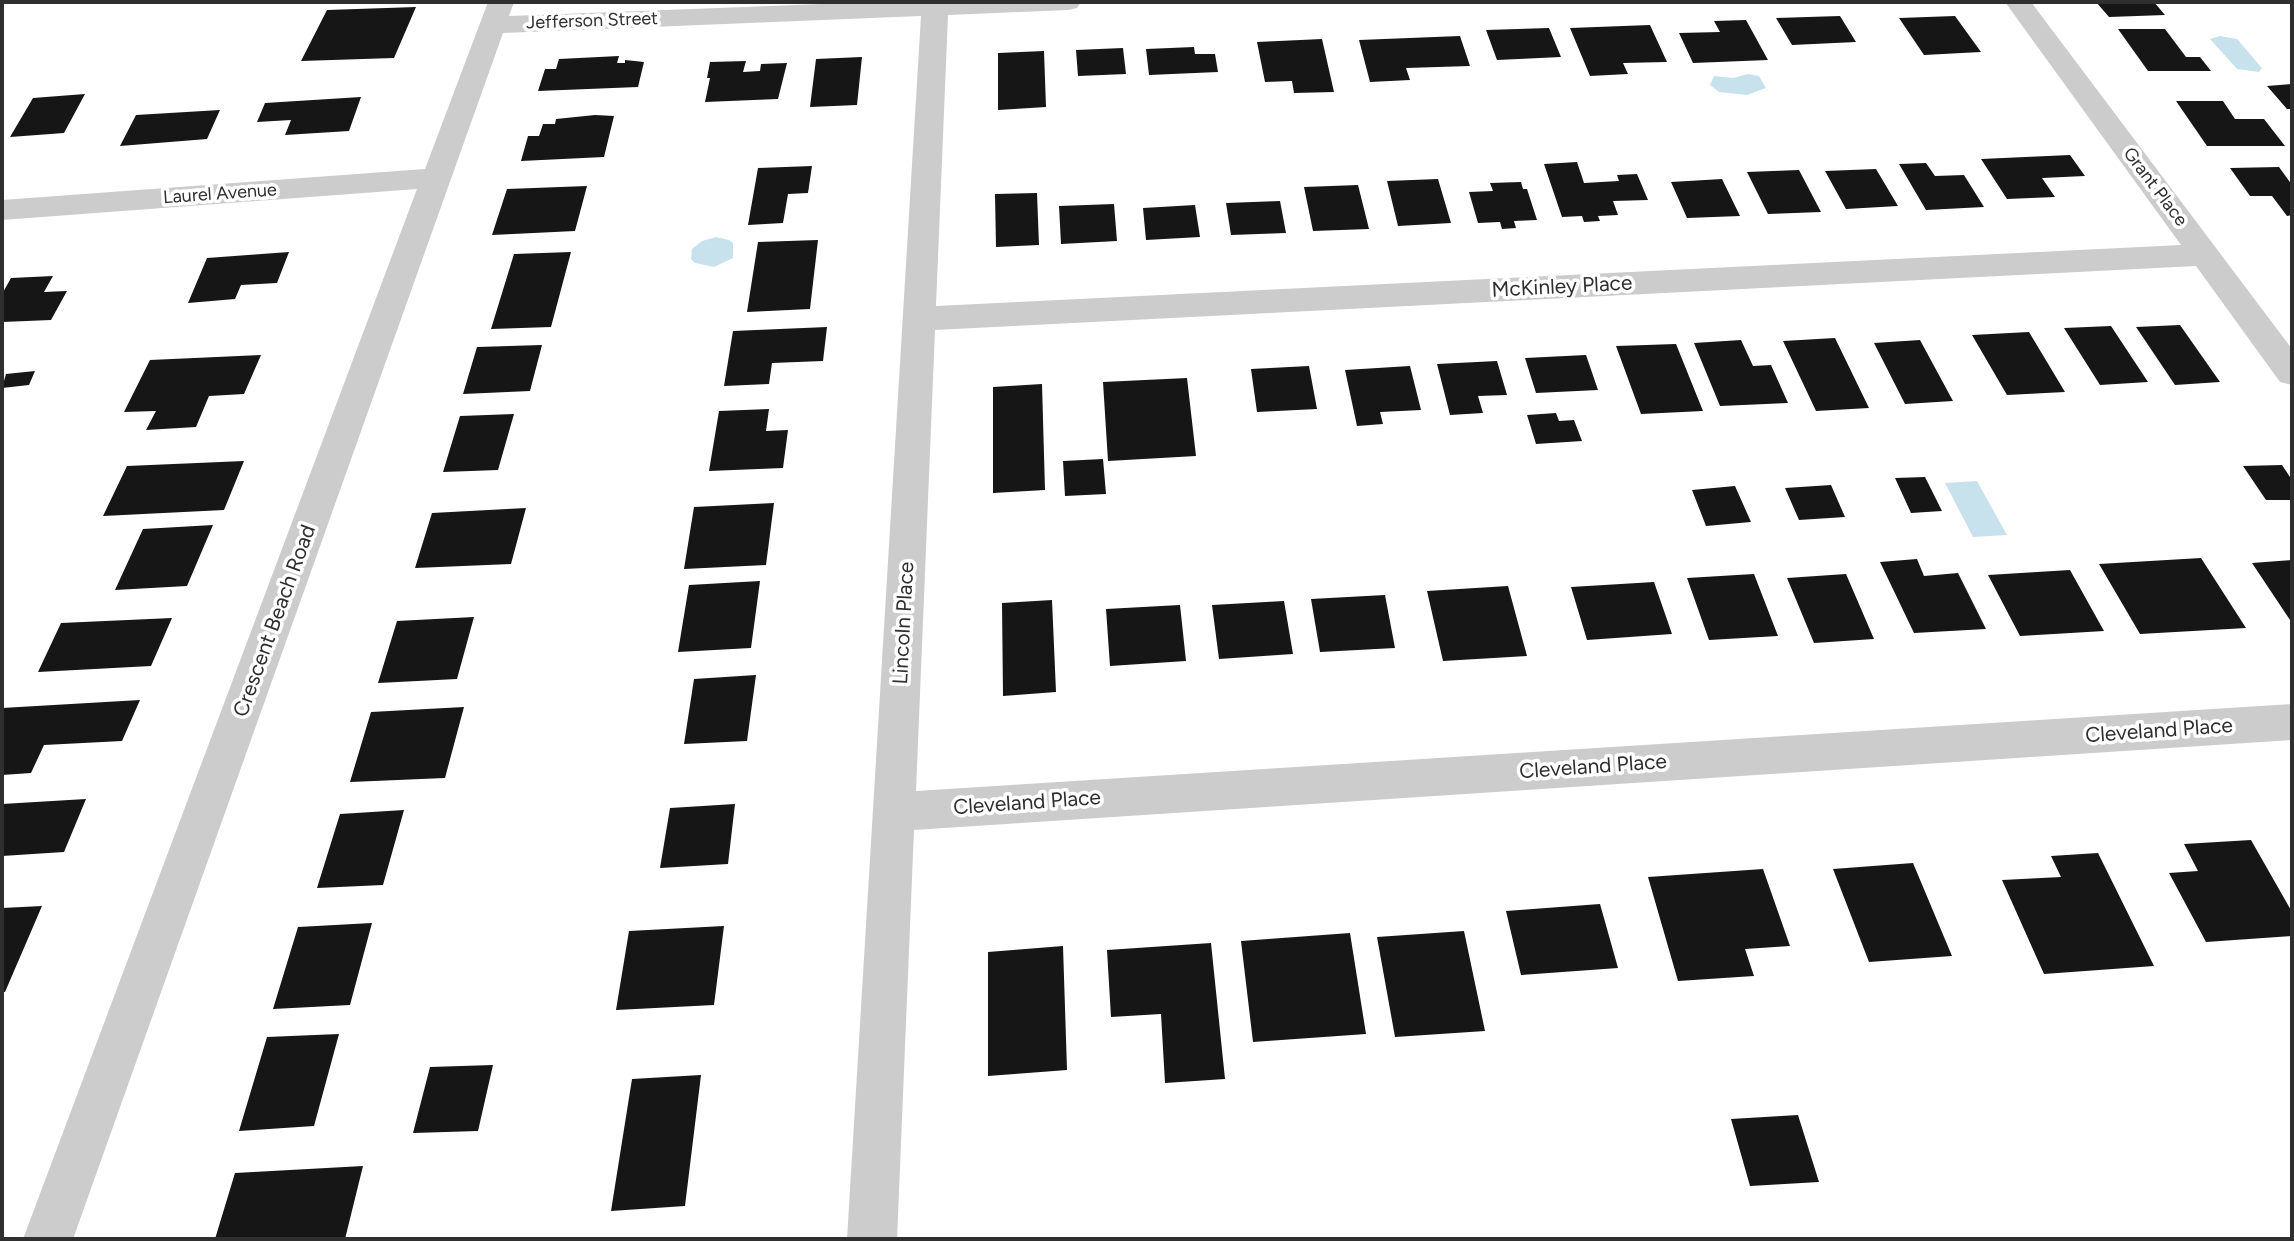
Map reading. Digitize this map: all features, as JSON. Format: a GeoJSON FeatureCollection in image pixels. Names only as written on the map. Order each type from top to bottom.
{"type":"FeatureCollection","features":[{"type":"Feature","properties":{"kind":"street","name":"Jefferson Street"},"geometry":{"type":"LineString","coordinates":[[497,14],[935,7],[1068,2]]}},
{"type":"Feature","properties":{"kind":"street","name":"Grant Place"},"geometry":{"type":"LineString","coordinates":[[2018,2],[2292,373]]}},
{"type":"Feature","properties":{"kind":"street","name":"Lincoln Place"},"geometry":{"type":"LineString","coordinates":[[872,1239],[935,7]]}},
{"type":"Feature","properties":{"kind":"street","name":"Crescent Beach Road"},"geometry":{"type":"LineString","coordinates":[[48,1239],[497,14]]}},
{"type":"Feature","properties":{"kind":"street","name":"Laurel Avenue"},"geometry":{"type":"LineString","coordinates":[[2,210],[438,178]]}},
{"type":"Feature","properties":{"kind":"street","name":"McKinley Place"},"geometry":{"type":"LineString","coordinates":[[919,319],[2205,255]]}},
{"type":"Feature","properties":{"kind":"street","name":"Cleveland Place"},"geometry":{"type":"LineString","coordinates":[[894,812],[2292,722]]}},
{"type":"Feature","properties":{"kind":"water"},"geometry":{"type":"Polygon","coordinates":[[[2220,36],[2237,39],[2262,68],[2259,72],[2237,69],[2210,39],[2220,36]]]}},
{"type":"Feature","properties":{"kind":"water"},"geometry":{"type":"Polygon","coordinates":[[[1748,74],[1759,76],[1766,88],[1747,95],[1719,92],[1710,85],[1714,76],[1733,78],[1748,74]]]}},
{"type":"Feature","properties":{"kind":"water"},"geometry":{"type":"Polygon","coordinates":[[[716,237],[733,243],[733,258],[714,267],[695,263],[691,259],[692,249],[702,241],[716,237]]]}},
{"type":"Feature","properties":{"kind":"water"},"geometry":{"type":"Polygon","coordinates":[[[1977,481],[2007,535],[1973,537],[1945,483],[1977,481]]]}},
{"type":"Feature","properties":{"kind":"building"},"geometry":{"type":"Polygon","coordinates":[[[2096,2],[2154,2],[2165,15],[2109,17],[2096,2]]]}},
{"type":"Feature","properties":{"kind":"building"},"geometry":{"type":"Polygon","coordinates":[[[416,7],[394,58],[301,61],[327,10],[416,7]]]}},
{"type":"Feature","properties":{"kind":"building"},"geometry":{"type":"Polygon","coordinates":[[[1840,16],[1856,42],[1792,45],[1776,18],[1840,16]]]}},
{"type":"Feature","properties":{"kind":"building"},"geometry":{"type":"Polygon","coordinates":[[[1955,16],[1981,52],[1924,55],[1899,18],[1955,16]]]}},
{"type":"Feature","properties":{"kind":"building"},"geometry":{"type":"Polygon","coordinates":[[[1746,20],[1768,60],[1693,63],[1679,33],[1720,32],[1714,21],[1746,20]]]}},
{"type":"Feature","properties":{"kind":"building"},"geometry":{"type":"Polygon","coordinates":[[[1650,25],[1667,62],[1623,63],[1628,74],[1590,76],[1570,28],[1650,25]]]}},
{"type":"Feature","properties":{"kind":"building"},"geometry":{"type":"Polygon","coordinates":[[[1549,28],[1561,57],[1497,60],[1486,30],[1549,28]]]}},
{"type":"Feature","properties":{"kind":"building"},"geometry":{"type":"Polygon","coordinates":[[[2118,29],[2165,29],[2186,57],[2200,57],[2211,71],[2148,71],[2118,29]]]}},
{"type":"Feature","properties":{"kind":"building"},"geometry":{"type":"Polygon","coordinates":[[[1460,36],[1470,66],[1406,68],[1410,80],[1370,82],[1359,40],[1460,36]]]}},
{"type":"Feature","properties":{"kind":"building"},"geometry":{"type":"Polygon","coordinates":[[[1322,39],[1334,92],[1294,93],[1292,81],[1265,82],[1257,42],[1322,39]]]}},
{"type":"Feature","properties":{"kind":"building"},"geometry":{"type":"Polygon","coordinates":[[[1194,47],[1195,54],[1215,54],[1218,72],[1149,75],[1146,49],[1194,47]]]}},
{"type":"Feature","properties":{"kind":"building"},"geometry":{"type":"Polygon","coordinates":[[[1123,48],[1126,74],[1078,76],[1076,50],[1123,48]]]}},
{"type":"Feature","properties":{"kind":"building"},"geometry":{"type":"Polygon","coordinates":[[[1044,51],[1046,107],[998,110],[998,53],[1044,51]]]}},
{"type":"Feature","properties":{"kind":"building"},"geometry":{"type":"Polygon","coordinates":[[[619,56],[617,63],[625,63],[625,60],[644,62],[638,87],[538,91],[545,69],[556,69],[559,59],[619,56]]]}},
{"type":"Feature","properties":{"kind":"building"},"geometry":{"type":"Polygon","coordinates":[[[862,57],[857,105],[810,107],[816,59],[862,57]]]}},
{"type":"Feature","properties":{"kind":"building"},"geometry":{"type":"Polygon","coordinates":[[[746,61],[743,72],[760,71],[761,64],[787,63],[778,99],[705,102],[710,62],[746,61]]]}},
{"type":"Feature","properties":{"kind":"building"},"geometry":{"type":"Polygon","coordinates":[[[2292,84],[2292,109],[2287,109],[2267,86],[2292,84]]]}},
{"type":"Feature","properties":{"kind":"building"},"geometry":{"type":"Polygon","coordinates":[[[85,94],[64,133],[10,137],[33,98],[85,94]]]}},
{"type":"Feature","properties":{"kind":"building"},"geometry":{"type":"Polygon","coordinates":[[[361,97],[349,131],[285,135],[291,120],[257,122],[265,103],[361,97]]]}},
{"type":"Feature","properties":{"kind":"building"},"geometry":{"type":"Polygon","coordinates":[[[2176,101],[2223,101],[2235,119],[2264,119],[2285,146],[2207,146],[2176,101]]]}},
{"type":"Feature","properties":{"kind":"building"},"geometry":{"type":"Polygon","coordinates":[[[220,110],[207,139],[120,146],[136,115],[220,110]]]}},
{"type":"Feature","properties":{"kind":"building"},"geometry":{"type":"Polygon","coordinates":[[[614,116],[604,157],[521,161],[528,136],[539,136],[543,124],[555,124],[556,119],[614,116]]]}},
{"type":"Feature","properties":{"kind":"building"},"geometry":{"type":"Polygon","coordinates":[[[2070,155],[2085,176],[2042,178],[2055,197],[2007,199],[1981,159],[2070,155]]]}},
{"type":"Feature","properties":{"kind":"building"},"geometry":{"type":"Polygon","coordinates":[[[1577,162],[1584,183],[1619,181],[1617,175],[1637,174],[1648,200],[1613,201],[1618,215],[1598,216],[1600,221],[1584,222],[1582,216],[1562,217],[1544,164],[1577,162]]]}},
{"type":"Feature","properties":{"kind":"building"},"geometry":{"type":"Polygon","coordinates":[[[1926,163],[1935,176],[1964,175],[1984,207],[1926,210],[1899,164],[1926,163]]]}},
{"type":"Feature","properties":{"kind":"building"},"geometry":{"type":"Polygon","coordinates":[[[812,166],[808,193],[788,194],[783,223],[748,225],[758,168],[812,166]]]}},
{"type":"Feature","properties":{"kind":"building"},"geometry":{"type":"Polygon","coordinates":[[[2279,167],[2292,185],[2292,215],[2287,216],[2272,196],[2250,196],[2230,168],[2279,167]]]}},
{"type":"Feature","properties":{"kind":"building"},"geometry":{"type":"Polygon","coordinates":[[[1876,169],[1898,206],[1846,209],[1825,171],[1876,169]]]}},
{"type":"Feature","properties":{"kind":"building"},"geometry":{"type":"Polygon","coordinates":[[[1799,170],[1821,212],[1768,214],[1747,172],[1799,170]]]}},
{"type":"Feature","properties":{"kind":"building"},"geometry":{"type":"Polygon","coordinates":[[[1438,179],[1451,223],[1398,226],[1387,181],[1438,179]]]}},
{"type":"Feature","properties":{"kind":"building"},"geometry":{"type":"Polygon","coordinates":[[[1722,179],[1740,216],[1687,218],[1671,182],[1722,179]]]}},
{"type":"Feature","properties":{"kind":"building"},"geometry":{"type":"Polygon","coordinates":[[[1521,182],[1523,189],[1527,189],[1537,220],[1514,221],[1516,228],[1502,229],[1500,222],[1478,223],[1469,192],[1493,191],[1490,183],[1521,182]]]}},
{"type":"Feature","properties":{"kind":"building"},"geometry":{"type":"Polygon","coordinates":[[[1358,185],[1369,229],[1313,231],[1304,187],[1358,185]]]}},
{"type":"Feature","properties":{"kind":"building"},"geometry":{"type":"Polygon","coordinates":[[[587,186],[575,231],[492,235],[507,189],[587,186]]]}},
{"type":"Feature","properties":{"kind":"building"},"geometry":{"type":"Polygon","coordinates":[[[1037,193],[1039,245],[996,247],[995,194],[1037,193]]]}},
{"type":"Feature","properties":{"kind":"building"},"geometry":{"type":"Polygon","coordinates":[[[1280,201],[1286,233],[1231,235],[1226,203],[1280,201]]]}},
{"type":"Feature","properties":{"kind":"building"},"geometry":{"type":"Polygon","coordinates":[[[1114,204],[1117,241],[1061,244],[1059,206],[1114,204]]]}},
{"type":"Feature","properties":{"kind":"building"},"geometry":{"type":"Polygon","coordinates":[[[1195,205],[1200,237],[1146,240],[1143,208],[1195,205]]]}},
{"type":"Feature","properties":{"kind":"building"},"geometry":{"type":"Polygon","coordinates":[[[818,240],[810,309],[747,312],[758,242],[818,240]]]}},
{"type":"Feature","properties":{"kind":"building"},"geometry":{"type":"Polygon","coordinates":[[[289,252],[277,283],[241,285],[235,299],[188,303],[207,258],[289,252]]]}},
{"type":"Feature","properties":{"kind":"building"},"geometry":{"type":"Polygon","coordinates":[[[571,252],[551,327],[491,329],[514,254],[571,252]]]}},
{"type":"Feature","properties":{"kind":"building"},"geometry":{"type":"Polygon","coordinates":[[[53,276],[44,292],[67,291],[51,320],[2,322],[2,294],[11,278],[53,276]]]}},
{"type":"Feature","properties":{"kind":"building"},"geometry":{"type":"Polygon","coordinates":[[[2180,325],[2220,382],[2175,385],[2136,327],[2180,325]]]}},
{"type":"Feature","properties":{"kind":"building"},"geometry":{"type":"Polygon","coordinates":[[[2111,326],[2148,382],[2100,385],[2064,328],[2111,326]]]}},
{"type":"Feature","properties":{"kind":"building"},"geometry":{"type":"Polygon","coordinates":[[[827,327],[823,361],[772,363],[769,384],[724,386],[733,331],[827,327]]]}},
{"type":"Feature","properties":{"kind":"building"},"geometry":{"type":"Polygon","coordinates":[[[2029,332],[2065,392],[2007,395],[1972,335],[2029,332]]]}},
{"type":"Feature","properties":{"kind":"building"},"geometry":{"type":"Polygon","coordinates":[[[1835,338],[1869,408],[1816,411],[1783,341],[1835,338]]]}},
{"type":"Feature","properties":{"kind":"building"},"geometry":{"type":"Polygon","coordinates":[[[1741,340],[1753,366],[1771,365],[1788,403],[1720,406],[1694,343],[1741,340]]]}},
{"type":"Feature","properties":{"kind":"building"},"geometry":{"type":"Polygon","coordinates":[[[1920,340],[1953,401],[1905,404],[1874,343],[1920,340]]]}},
{"type":"Feature","properties":{"kind":"building"},"geometry":{"type":"Polygon","coordinates":[[[1676,344],[1703,411],[1641,414],[1616,346],[1676,344]]]}},
{"type":"Feature","properties":{"kind":"building"},"geometry":{"type":"Polygon","coordinates":[[[542,345],[530,391],[463,394],[477,347],[542,345]]]}},
{"type":"Feature","properties":{"kind":"building"},"geometry":{"type":"Polygon","coordinates":[[[261,355],[244,394],[209,396],[196,427],[146,430],[156,411],[124,412],[150,360],[261,355]]]}},
{"type":"Feature","properties":{"kind":"building"},"geometry":{"type":"Polygon","coordinates":[[[1586,355],[1598,390],[1536,393],[1525,358],[1586,355]]]}},
{"type":"Feature","properties":{"kind":"building"},"geometry":{"type":"Polygon","coordinates":[[[1497,361],[1507,395],[1478,396],[1483,413],[1450,415],[1437,364],[1497,361]]]}},
{"type":"Feature","properties":{"kind":"building"},"geometry":{"type":"Polygon","coordinates":[[[1309,366],[1317,409],[1257,412],[1251,369],[1309,366]]]}},
{"type":"Feature","properties":{"kind":"building"},"geometry":{"type":"Polygon","coordinates":[[[1410,366],[1421,410],[1380,412],[1383,424],[1357,426],[1345,370],[1410,366]]]}},
{"type":"Feature","properties":{"kind":"building"},"geometry":{"type":"Polygon","coordinates":[[[35,371],[29,385],[2,388],[6,374],[35,371]]]}},
{"type":"Feature","properties":{"kind":"building"},"geometry":{"type":"Polygon","coordinates":[[[1187,378],[1196,456],[1108,461],[1103,382],[1187,378]]]}},
{"type":"Feature","properties":{"kind":"building"},"geometry":{"type":"Polygon","coordinates":[[[1042,384],[1045,490],[993,493],[993,387],[1042,384]]]}},
{"type":"Feature","properties":{"kind":"building"},"geometry":{"type":"Polygon","coordinates":[[[769,409],[766,431],[788,430],[783,468],[709,471],[719,411],[769,409]]]}},
{"type":"Feature","properties":{"kind":"building"},"geometry":{"type":"Polygon","coordinates":[[[1556,413],[1559,421],[1574,420],[1582,441],[1536,444],[1527,415],[1556,413]]]}},
{"type":"Feature","properties":{"kind":"building"},"geometry":{"type":"Polygon","coordinates":[[[514,414],[498,470],[443,472],[460,416],[514,414]]]}},
{"type":"Feature","properties":{"kind":"building"},"geometry":{"type":"Polygon","coordinates":[[[1103,459],[1106,494],[1065,496],[1063,461],[1103,459]]]}},
{"type":"Feature","properties":{"kind":"building"},"geometry":{"type":"Polygon","coordinates":[[[244,461],[224,510],[103,516],[127,466],[244,461]]]}},
{"type":"Feature","properties":{"kind":"building"},"geometry":{"type":"Polygon","coordinates":[[[2282,465],[2292,480],[2292,500],[2266,500],[2243,466],[2282,465]]]}},
{"type":"Feature","properties":{"kind":"building"},"geometry":{"type":"Polygon","coordinates":[[[1925,477],[1942,511],[1911,513],[1895,478],[1925,477]]]}},
{"type":"Feature","properties":{"kind":"building"},"geometry":{"type":"Polygon","coordinates":[[[1831,485],[1845,517],[1799,520],[1785,488],[1831,485]]]}},
{"type":"Feature","properties":{"kind":"building"},"geometry":{"type":"Polygon","coordinates":[[[1735,486],[1751,522],[1706,526],[1692,490],[1735,486]]]}},
{"type":"Feature","properties":{"kind":"building"},"geometry":{"type":"Polygon","coordinates":[[[774,503],[766,565],[684,569],[694,507],[774,503]]]}},
{"type":"Feature","properties":{"kind":"building"},"geometry":{"type":"Polygon","coordinates":[[[526,508],[511,564],[415,568],[432,513],[526,508]]]}},
{"type":"Feature","properties":{"kind":"building"},"geometry":{"type":"Polygon","coordinates":[[[213,525],[187,586],[115,590],[143,529],[213,525]]]}},
{"type":"Feature","properties":{"kind":"building"},"geometry":{"type":"Polygon","coordinates":[[[2201,558],[2246,628],[2140,634],[2099,564],[2201,558]]]}},
{"type":"Feature","properties":{"kind":"building"},"geometry":{"type":"Polygon","coordinates":[[[1917,559],[1924,576],[1958,573],[1986,629],[1914,633],[1880,562],[1917,559]]]}},
{"type":"Feature","properties":{"kind":"building"},"geometry":{"type":"Polygon","coordinates":[[[2292,560],[2292,620],[2290,620],[2252,563],[2292,560]]]}},
{"type":"Feature","properties":{"kind":"building"},"geometry":{"type":"Polygon","coordinates":[[[2070,570],[2104,631],[2020,636],[1988,575],[2070,570]]]}},
{"type":"Feature","properties":{"kind":"building"},"geometry":{"type":"Polygon","coordinates":[[[1754,574],[1778,636],[1709,640],[1687,578],[1754,574]]]}},
{"type":"Feature","properties":{"kind":"building"},"geometry":{"type":"Polygon","coordinates":[[[1846,574],[1874,639],[1814,643],[1787,578],[1846,574]]]}},
{"type":"Feature","properties":{"kind":"building"},"geometry":{"type":"Polygon","coordinates":[[[760,581],[751,648],[678,652],[689,585],[760,581]]]}},
{"type":"Feature","properties":{"kind":"building"},"geometry":{"type":"Polygon","coordinates":[[[1654,582],[1672,634],[1587,640],[1571,587],[1654,582]]]}},
{"type":"Feature","properties":{"kind":"building"},"geometry":{"type":"Polygon","coordinates":[[[1508,586],[1527,656],[1443,661],[1427,591],[1508,586]]]}},
{"type":"Feature","properties":{"kind":"building"},"geometry":{"type":"Polygon","coordinates":[[[1385,595],[1395,648],[1320,652],[1311,599],[1385,595]]]}},
{"type":"Feature","properties":{"kind":"building"},"geometry":{"type":"Polygon","coordinates":[[[1052,600],[1056,692],[1003,696],[1002,603],[1052,600]]]}},
{"type":"Feature","properties":{"kind":"building"},"geometry":{"type":"Polygon","coordinates":[[[1284,601],[1293,654],[1219,659],[1212,605],[1284,601]]]}},
{"type":"Feature","properties":{"kind":"building"},"geometry":{"type":"Polygon","coordinates":[[[1180,605],[1186,661],[1110,666],[1106,609],[1180,605]]]}},
{"type":"Feature","properties":{"kind":"building"},"geometry":{"type":"Polygon","coordinates":[[[474,617],[457,679],[378,683],[397,621],[474,617]]]}},
{"type":"Feature","properties":{"kind":"building"},"geometry":{"type":"Polygon","coordinates":[[[172,618],[151,666],[38,672],[61,623],[172,618]]]}},
{"type":"Feature","properties":{"kind":"building"},"geometry":{"type":"Polygon","coordinates":[[[756,675],[747,741],[684,744],[694,679],[756,675]]]}},
{"type":"Feature","properties":{"kind":"building"},"geometry":{"type":"Polygon","coordinates":[[[140,700],[122,741],[44,745],[31,773],[2,775],[2,708],[140,700]]]}},
{"type":"Feature","properties":{"kind":"building"},"geometry":{"type":"Polygon","coordinates":[[[464,707],[445,778],[350,782],[371,712],[464,707]]]}},
{"type":"Feature","properties":{"kind":"building"},"geometry":{"type":"Polygon","coordinates":[[[86,799],[64,852],[2,856],[2,804],[86,799]]]}},
{"type":"Feature","properties":{"kind":"building"},"geometry":{"type":"Polygon","coordinates":[[[735,804],[728,864],[660,868],[670,808],[735,804]]]}},
{"type":"Feature","properties":{"kind":"building"},"geometry":{"type":"Polygon","coordinates":[[[404,810],[383,885],[317,888],[340,814],[404,810]]]}},
{"type":"Feature","properties":{"kind":"building"},"geometry":{"type":"Polygon","coordinates":[[[2251,840],[2292,912],[2292,936],[2206,942],[2169,873],[2198,871],[2184,844],[2251,840]]]}},
{"type":"Feature","properties":{"kind":"building"},"geometry":{"type":"Polygon","coordinates":[[[2098,853],[2154,966],[2044,974],[2002,880],[2061,877],[2051,856],[2098,853]]]}},
{"type":"Feature","properties":{"kind":"building"},"geometry":{"type":"Polygon","coordinates":[[[1913,863],[1952,956],[1869,962],[1833,869],[1913,863]]]}},
{"type":"Feature","properties":{"kind":"building"},"geometry":{"type":"Polygon","coordinates":[[[1763,869],[1790,946],[1745,949],[1754,976],[1678,981],[1648,877],[1763,869]]]}},
{"type":"Feature","properties":{"kind":"building"},"geometry":{"type":"Polygon","coordinates":[[[1600,904],[1618,968],[1521,975],[1506,911],[1600,904]]]}},
{"type":"Feature","properties":{"kind":"building"},"geometry":{"type":"Polygon","coordinates":[[[42,906],[5,992],[2,992],[2,908],[42,906]]]}},
{"type":"Feature","properties":{"kind":"building"},"geometry":{"type":"Polygon","coordinates":[[[372,923],[350,1005],[273,1009],[298,927],[372,923]]]}},
{"type":"Feature","properties":{"kind":"building"},"geometry":{"type":"Polygon","coordinates":[[[724,926],[714,1005],[616,1010],[629,931],[724,926]]]}},
{"type":"Feature","properties":{"kind":"building"},"geometry":{"type":"Polygon","coordinates":[[[1464,931],[1485,1031],[1395,1037],[1377,937],[1464,931]]]}},
{"type":"Feature","properties":{"kind":"building"},"geometry":{"type":"Polygon","coordinates":[[[1350,933],[1366,1034],[1253,1042],[1241,941],[1350,933]]]}},
{"type":"Feature","properties":{"kind":"building"},"geometry":{"type":"Polygon","coordinates":[[[1211,943],[1225,1079],[1165,1083],[1161,1014],[1111,1017],[1107,950],[1211,943]]]}},
{"type":"Feature","properties":{"kind":"building"},"geometry":{"type":"Polygon","coordinates":[[[1063,946],[1067,1070],[988,1076],[988,952],[1063,946]]]}},
{"type":"Feature","properties":{"kind":"building"},"geometry":{"type":"Polygon","coordinates":[[[339,1034],[314,1126],[239,1131],[267,1037],[339,1034]]]}},
{"type":"Feature","properties":{"kind":"building"},"geometry":{"type":"Polygon","coordinates":[[[493,1065],[478,1131],[413,1133],[430,1067],[493,1065]]]}},
{"type":"Feature","properties":{"kind":"building"},"geometry":{"type":"Polygon","coordinates":[[[701,1075],[685,1206],[611,1211],[632,1079],[701,1075]]]}},
{"type":"Feature","properties":{"kind":"building"},"geometry":{"type":"Polygon","coordinates":[[[1798,1115],[1819,1182],[1750,1186],[1731,1119],[1798,1115]]]}},
{"type":"Feature","properties":{"kind":"building"},"geometry":{"type":"Polygon","coordinates":[[[363,1166],[345,1239],[215,1239],[235,1173],[363,1166]]]}}]}
